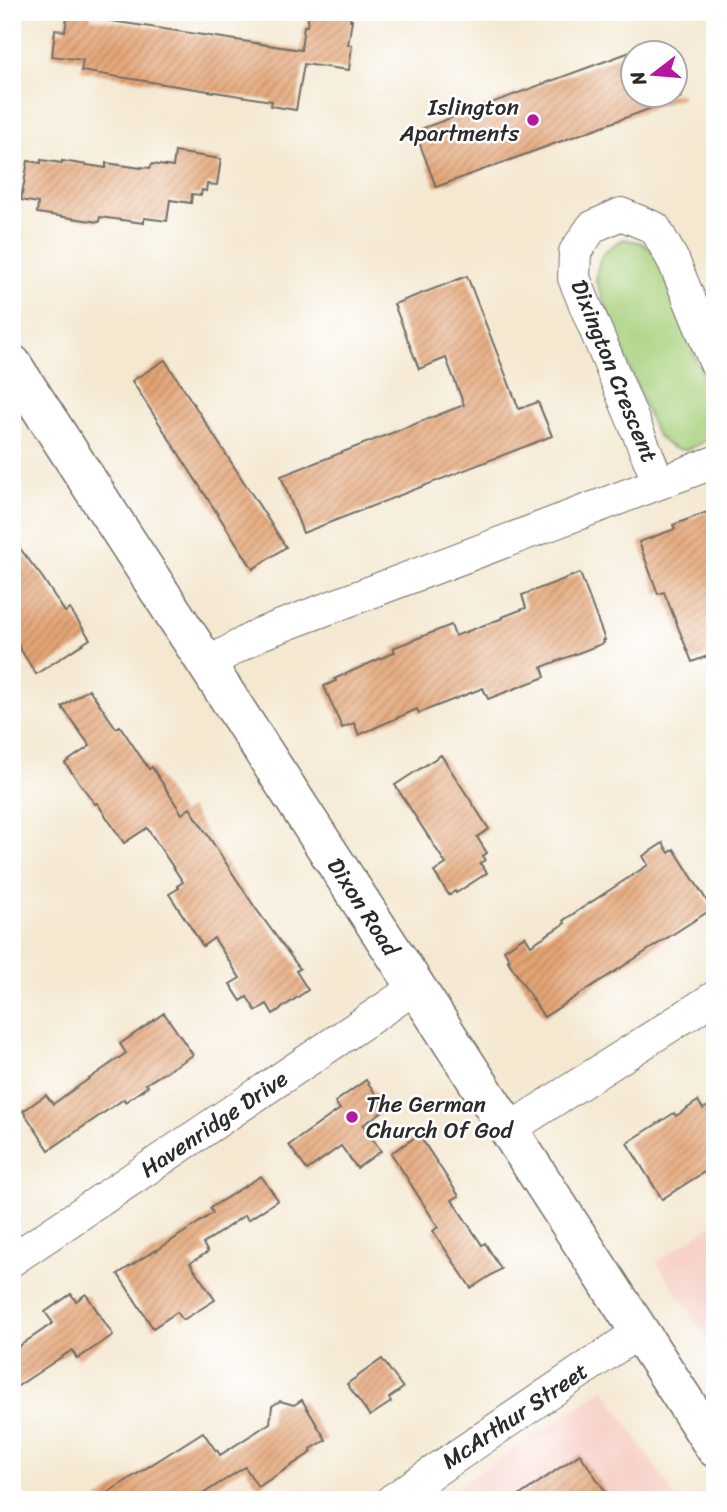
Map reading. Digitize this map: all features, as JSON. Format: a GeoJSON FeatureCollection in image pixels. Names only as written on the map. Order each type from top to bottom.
{"type":"FeatureCollection","features":[{"type":"Feature","properties":{"kind":"main road","name":"Dixon Road"},"geometry":{"type":"LineString","coordinates":[[12,365],[715,1448]]}},
{"type":"Feature","properties":{"kind":"street","name":"Dixington Crescent"},"geometry":{"type":"LineString","coordinates":[[659,483],[574,278],[575,252],[592,227],[621,214],[656,228],[674,262],[715,362]]}},
{"type":"Feature","properties":{"kind":"street","name":"Dixington Crescent"},"geometry":{"type":"LineString","coordinates":[[207,664],[260,634],[715,462]]}},
{"type":"Feature","properties":{"kind":"street","name":"Havenridge Drive"},"geometry":{"type":"LineString","coordinates":[[12,1261],[415,988]]}},
{"type":"Feature","properties":{"kind":"street"},"geometry":{"type":"LineString","coordinates":[[508,1130],[715,997]]}},
{"type":"Feature","properties":{"kind":"street","name":"McArthur Street"},"geometry":{"type":"LineString","coordinates":[[392,1500],[639,1332]]}},
{"type":"Feature","properties":{"kind":"shaded area"},"geometry":{"type":"Polygon","coordinates":[[[715,1223],[715,1350],[656,1262],[715,1223]]]}},
{"type":"Feature","properties":{"kind":"shaded area"},"geometry":{"type":"Polygon","coordinates":[[[604,1389],[677,1500],[438,1500],[604,1389]]]}},
{"type":"Feature","properties":{"kind":"green space"},"geometry":{"type":"Polygon","coordinates":[[[624,239],[642,243],[659,257],[715,412],[710,438],[694,447],[681,450],[674,448],[655,432],[596,281],[602,255],[624,239]]]}},
{"type":"Feature","properties":{"kind":"building"},"geometry":{"type":"Polygon","coordinates":[[[68,12],[92,12],[91,18],[301,50],[309,12],[351,12],[348,45],[352,45],[349,70],[304,64],[296,110],[271,106],[272,101],[81,71],[83,60],[52,56],[55,30],[65,31],[68,12]]]}},
{"type":"Feature","properties":{"kind":"building","name":"Islington Apartments"},"geometry":{"type":"Polygon","coordinates":[[[618,57],[618,108],[652,108],[436,187],[415,131],[618,57]]]}},
{"type":"Feature","properties":{"kind":"building"},"geometry":{"type":"Polygon","coordinates":[[[175,152],[221,159],[217,185],[207,184],[206,191],[202,190],[201,195],[192,194],[191,203],[170,200],[167,221],[144,218],[144,223],[100,217],[99,222],[37,213],[38,203],[21,200],[28,161],[62,161],[106,168],[106,163],[141,168],[150,168],[152,164],[173,167],[175,152]]]}},
{"type":"Feature","properties":{"kind":"building"},"geometry":{"type":"Polygon","coordinates":[[[467,276],[519,409],[538,402],[552,436],[303,533],[281,476],[464,405],[446,358],[419,369],[394,304],[467,276]]]}},
{"type":"Feature","properties":{"kind":"building"},"geometry":{"type":"Polygon","coordinates":[[[165,360],[286,547],[253,569],[132,381],[165,360]]]}},
{"type":"Feature","properties":{"kind":"building"},"geometry":{"type":"Polygon","coordinates":[[[707,512],[715,533],[715,653],[692,662],[664,592],[658,594],[639,542],[675,529],[673,525],[707,512]]]}},
{"type":"Feature","properties":{"kind":"building"},"geometry":{"type":"Polygon","coordinates":[[[12,538],[65,612],[70,609],[90,639],[36,674],[12,636],[12,538]]]}},
{"type":"Feature","properties":{"kind":"building"},"geometry":{"type":"Polygon","coordinates":[[[580,573],[604,643],[542,667],[545,677],[488,699],[483,688],[419,713],[417,709],[359,735],[354,723],[342,728],[324,686],[336,681],[334,679],[395,652],[393,648],[451,625],[455,636],[503,618],[526,608],[522,595],[580,573]]]}},
{"type":"Feature","properties":{"kind":"building"},"geometry":{"type":"Polygon","coordinates":[[[89,689],[116,728],[120,726],[149,769],[152,767],[182,814],[190,808],[254,906],[300,969],[296,971],[308,990],[273,1014],[267,1004],[256,1011],[247,997],[241,1001],[230,984],[240,978],[214,938],[203,946],[169,894],[183,882],[147,828],[124,843],[65,763],[90,746],[62,707],[89,689]]]}},
{"type":"Feature","properties":{"kind":"building"},"geometry":{"type":"Polygon","coordinates":[[[441,755],[489,829],[477,837],[487,853],[483,856],[485,860],[480,863],[487,873],[449,895],[434,872],[446,864],[395,785],[441,755]]]}},
{"type":"Feature","properties":{"kind":"building"},"geometry":{"type":"Polygon","coordinates":[[[663,843],[669,853],[674,849],[712,909],[544,1017],[508,961],[510,960],[504,950],[525,936],[531,945],[565,923],[564,920],[648,865],[643,856],[663,843]]]}},
{"type":"Feature","properties":{"kind":"building"},"geometry":{"type":"Polygon","coordinates":[[[164,1013],[193,1055],[49,1150],[23,1111],[46,1095],[53,1104],[126,1053],[120,1044],[164,1013]]]}},
{"type":"Feature","properties":{"kind":"building","name":"The German Church Of God"},"geometry":{"type":"Polygon","coordinates":[[[366,1080],[386,1109],[363,1125],[381,1151],[357,1168],[341,1146],[307,1170],[289,1145],[340,1109],[335,1102],[366,1080]]]}},
{"type":"Feature","properties":{"kind":"building"},"geometry":{"type":"Polygon","coordinates":[[[698,1101],[703,1109],[715,1102],[715,1165],[662,1199],[627,1143],[698,1101]]]}},
{"type":"Feature","properties":{"kind":"building"},"geometry":{"type":"Polygon","coordinates":[[[419,1135],[459,1196],[452,1200],[501,1269],[471,1288],[433,1231],[438,1227],[391,1153],[419,1135]]]}},
{"type":"Feature","properties":{"kind":"building"},"geometry":{"type":"Polygon","coordinates":[[[261,1176],[278,1200],[248,1220],[245,1215],[203,1244],[208,1252],[190,1263],[215,1300],[183,1320],[177,1312],[153,1328],[118,1274],[213,1213],[210,1208],[261,1176]]]}},
{"type":"Feature","properties":{"kind":"building"},"geometry":{"type":"Polygon","coordinates":[[[71,1294],[76,1301],[86,1294],[113,1335],[77,1359],[72,1350],[12,1390],[12,1351],[53,1323],[45,1312],[71,1294]]]}},
{"type":"Feature","properties":{"kind":"building"},"geometry":{"type":"Polygon","coordinates":[[[382,1359],[403,1388],[389,1398],[391,1402],[370,1416],[347,1384],[382,1359]]]}},
{"type":"Feature","properties":{"kind":"building"},"geometry":{"type":"Polygon","coordinates":[[[302,1400],[326,1440],[258,1487],[245,1467],[193,1500],[96,1500],[203,1432],[220,1455],[270,1423],[272,1406],[280,1401],[294,1405],[302,1400]]]}},
{"type":"Feature","properties":{"kind":"building"},"geometry":{"type":"Polygon","coordinates":[[[580,1454],[611,1500],[513,1500],[580,1454]]]}},
{"type":"Feature","properties":{"kind":"place","name":"Islington Apartments"},"geometry":{"type":"Point","coordinates":[533,120]}},
{"type":"Feature","properties":{"kind":"place","name":"The German Church Of God"},"geometry":{"type":"Point","coordinates":[352,1117]}}]}
